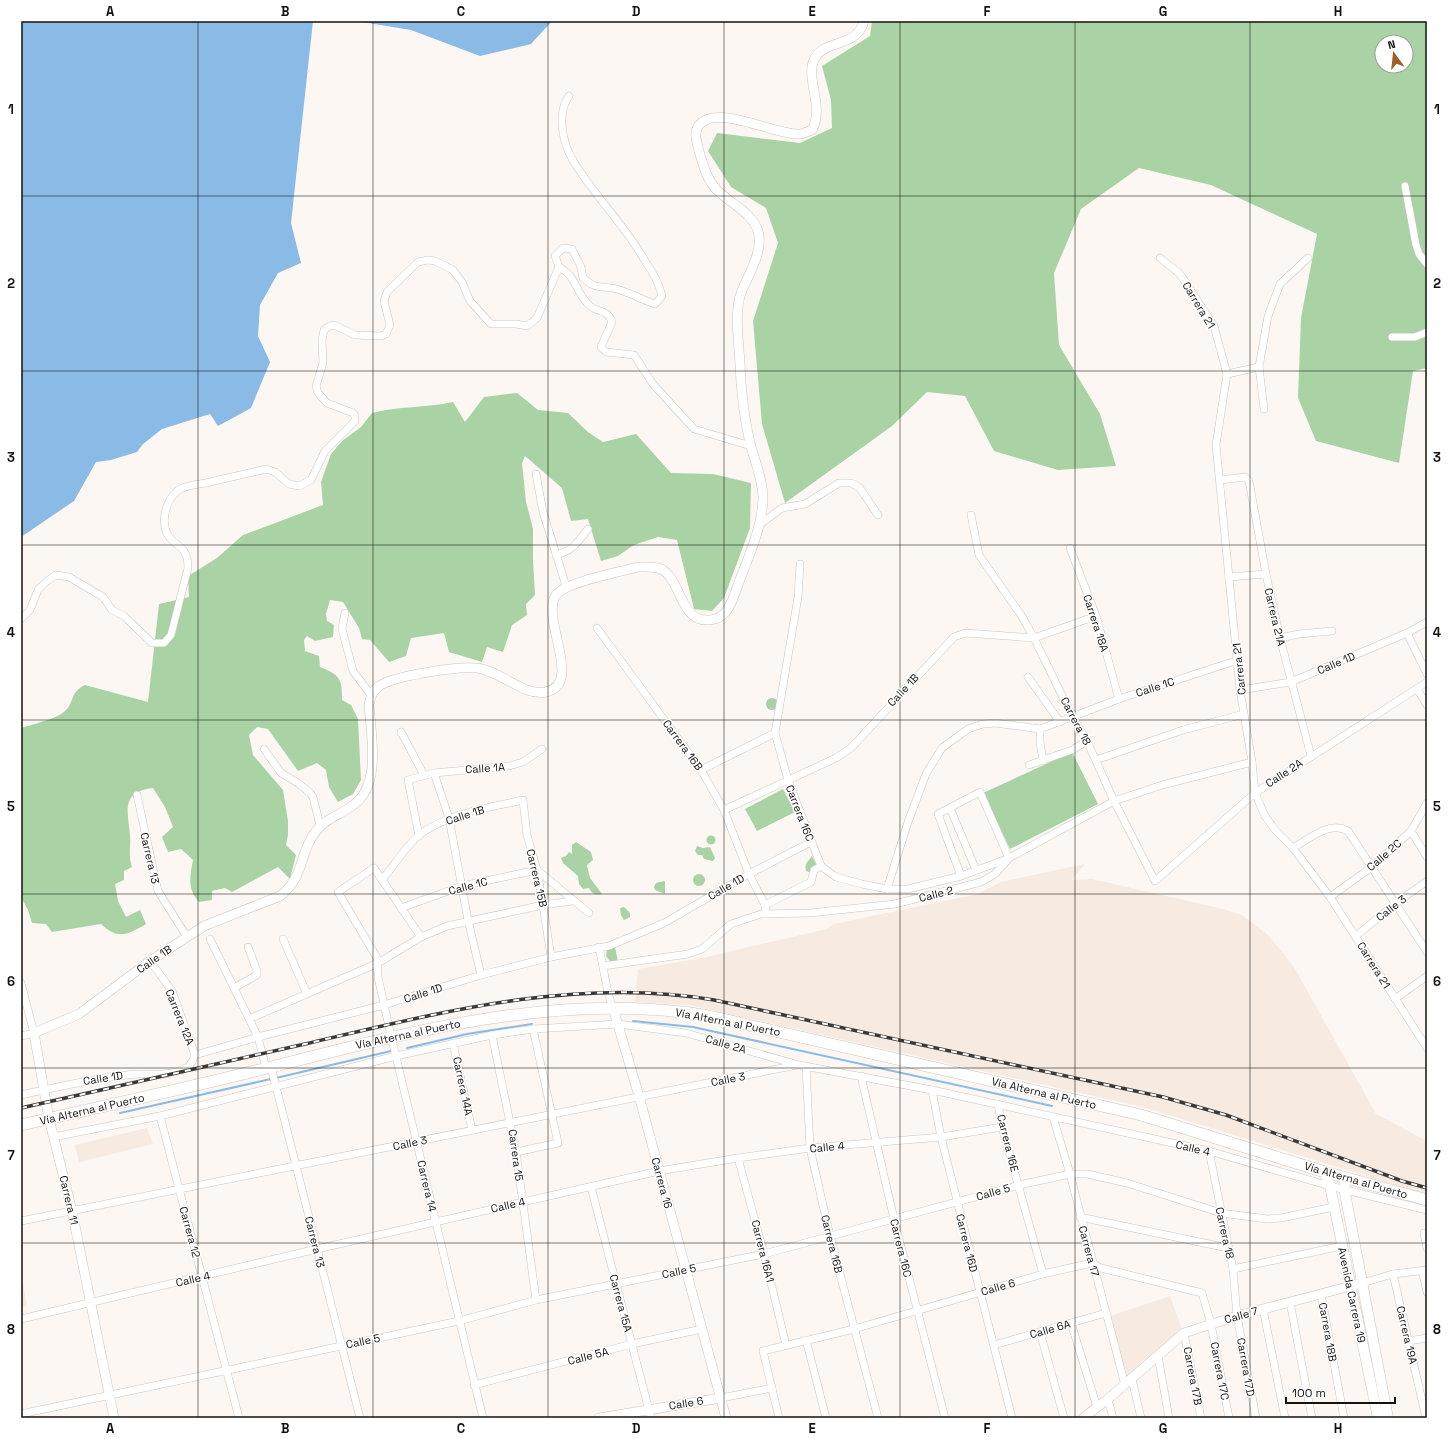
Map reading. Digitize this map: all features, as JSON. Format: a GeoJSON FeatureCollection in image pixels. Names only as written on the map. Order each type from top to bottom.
{"type":"FeatureCollection","features":[{"type":"Feature","properties":{"kind":"main road","name":"Vía Alterna al Puerto"},"geometry":{"type":"LineString","coordinates":[[21,1126],[49,1119],[272,1076],[394,1048],[505,1015],[556,1010],[616,1017],[683,1012],[756,1026],[1141,1116],[1325,1172],[1345,1183],[1427,1200]]}},
{"type":"Feature","properties":{"kind":"main road","name":"Avenida Carrera 19"},"geometry":{"type":"LineString","coordinates":[[1325,1172],[1330,1186],[1378,1418]]}},
{"type":"Feature","properties":{"kind":"main road","name":"Avenida Carrera 19"},"geometry":{"type":"LineString","coordinates":[[1345,1183],[1362,1283],[1388,1418]]}},
{"type":"Feature","properties":{"kind":"street"},"geometry":{"type":"LineString","coordinates":[[264,749],[281,774],[298,783],[310,793],[316,808],[320,825],[326,820],[351,807],[361,799],[368,787],[372,766],[369,705],[371,695],[377,687],[382,684],[402,677],[428,672],[476,668],[497,674],[526,689],[537,692],[547,692],[555,688],[561,679],[563,666],[552,614],[552,605],[556,595],[566,586],[638,567],[651,566],[662,570],[669,576],[682,602],[693,615],[702,620],[715,619],[724,614],[730,606],[758,526],[763,497],[761,479],[751,446],[741,390],[737,309],[740,295],[757,254],[759,232],[746,214],[716,188],[709,179],[696,139],[696,130],[705,120],[722,117],[786,133],[802,134],[812,130],[816,122],[817,110],[812,67],[815,57],[823,51],[854,37],[862,31],[864,21]]}},
{"type":"Feature","properties":{"kind":"street"},"geometry":{"type":"LineString","coordinates":[[569,96],[565,102],[562,118],[565,143],[573,162],[594,192],[634,240],[659,285],[662,296],[655,304],[619,289],[593,286],[583,278],[581,267],[572,248],[563,248],[555,256],[559,267],[566,271],[578,286],[585,302],[592,308],[610,315],[612,322],[603,340],[601,347],[603,350],[634,355],[653,384],[694,429],[751,446]]}},
{"type":"Feature","properties":{"kind":"street"},"geometry":{"type":"LineString","coordinates":[[1405,186],[1416,245],[1419,254],[1427,264]]}},
{"type":"Feature","properties":{"kind":"street","name":"Carrera 21"},"geometry":{"type":"LineString","coordinates":[[1160,258],[1180,274],[1214,326],[1227,374],[1216,445],[1240,690],[1252,762],[1255,792],[1265,816],[1276,831],[1293,848],[1330,897],[1427,1048]]}},
{"type":"Feature","properties":{"kind":"street"},"geometry":{"type":"LineString","coordinates":[[1264,409],[1259,366],[1268,316],[1280,284],[1308,258]]}},
{"type":"Feature","properties":{"kind":"street"},"geometry":{"type":"LineString","coordinates":[[21,619],[30,610],[38,590],[47,581],[56,576],[69,577],[103,597],[112,610],[124,616],[152,643],[164,643],[171,635],[188,568],[188,558],[185,550],[168,536],[165,528],[166,510],[170,498],[182,488],[266,469],[275,472],[289,484],[299,486],[311,480],[325,451],[355,421],[355,416],[353,413],[328,403],[318,393],[316,386],[323,363],[322,340],[324,330],[334,325],[355,335],[381,336],[386,334],[390,325],[384,301],[387,292],[418,262],[428,260],[454,270],[462,282],[470,301],[491,324],[516,324],[527,326],[537,318],[559,267]]}},
{"type":"Feature","properties":{"kind":"street"},"geometry":{"type":"LineString","coordinates":[[1392,337],[1415,337],[1427,332]]}},
{"type":"Feature","properties":{"kind":"street"},"geometry":{"type":"LineString","coordinates":[[1227,374],[1259,366]]}},
{"type":"Feature","properties":{"kind":"street"},"geometry":{"type":"LineString","coordinates":[[536,474],[543,512],[566,586]]}},
{"type":"Feature","properties":{"kind":"street","name":"Carrera 21A"},"geometry":{"type":"LineString","coordinates":[[1220,480],[1245,477],[1249,481],[1266,574],[1280,638],[1311,756]]}},
{"type":"Feature","properties":{"kind":"street"},"geometry":{"type":"LineString","coordinates":[[758,526],[778,510],[805,504],[814,500],[840,483],[851,483],[859,487],[878,515]]}},
{"type":"Feature","properties":{"kind":"street","name":"Carrera 18"},"geometry":{"type":"LineString","coordinates":[[971,515],[979,555],[1021,615],[1034,638],[1072,716],[1087,741],[1114,801],[1155,881]]}},
{"type":"Feature","properties":{"kind":"street"},"geometry":{"type":"LineString","coordinates":[[556,555],[569,552],[573,549],[588,529]]}},
{"type":"Feature","properties":{"kind":"street","name":"Carrera 18A"},"geometry":{"type":"LineString","coordinates":[[1070,548],[1096,616],[1119,698]]}},
{"type":"Feature","properties":{"kind":"street","name":"Carrera 16C"},"geometry":{"type":"LineString","coordinates":[[800,564],[797,603],[775,732],[788,780],[811,842],[822,866]]}},
{"type":"Feature","properties":{"kind":"street"},"geometry":{"type":"LineString","coordinates":[[1229,577],[1266,574]]}},
{"type":"Feature","properties":{"kind":"street"},"geometry":{"type":"LineString","coordinates":[[345,613],[342,629],[354,671],[371,695]]}},
{"type":"Feature","properties":{"kind":"street","name":"Calle 1B"},"geometry":{"type":"LineString","coordinates":[[724,810],[836,758],[851,748],[954,637],[965,633],[1034,638],[1096,616]]}},
{"type":"Feature","properties":{"kind":"street","name":"Calle 1D"},"geometry":{"type":"LineString","coordinates":[[1240,690],[1291,682],[1407,633],[1427,622]]}},
{"type":"Feature","properties":{"kind":"street","name":"Carrera 16B"},"geometry":{"type":"LineString","coordinates":[[597,628],[701,770],[724,810],[749,874],[765,905]]}},
{"type":"Feature","properties":{"kind":"street"},"geometry":{"type":"LineString","coordinates":[[1280,638],[1299,634],[1332,631]]}},
{"type":"Feature","properties":{"kind":"street"},"geometry":{"type":"LineString","coordinates":[[1407,633],[1427,674]]}},
{"type":"Feature","properties":{"kind":"street","name":"Calle 1C"},"geometry":{"type":"LineString","coordinates":[[1040,729],[1119,698],[1238,660]]}},
{"type":"Feature","properties":{"kind":"street"},"geometry":{"type":"LineString","coordinates":[[1028,677],[1060,722]]}},
{"type":"Feature","properties":{"kind":"street","name":"Calle 2A"},"geometry":{"type":"LineString","coordinates":[[1155,881],[1255,792],[1427,682]]}},
{"type":"Feature","properties":{"kind":"street"},"geometry":{"type":"LineString","coordinates":[[1417,689],[1427,705]]}},
{"type":"Feature","properties":{"kind":"street"},"geometry":{"type":"LineString","coordinates":[[1096,760],[1183,730],[1244,714]]}},
{"type":"Feature","properties":{"kind":"street"},"geometry":{"type":"LineString","coordinates":[[887,889],[908,822],[926,774],[942,748],[968,729],[983,724],[995,723],[1040,729],[1040,742],[1043,761]]}},
{"type":"Feature","properties":{"kind":"street"},"geometry":{"type":"LineString","coordinates":[[402,732],[424,775]]}},
{"type":"Feature","properties":{"kind":"street"},"geometry":{"type":"LineString","coordinates":[[701,770],[775,732]]}},
{"type":"Feature","properties":{"kind":"street"},"geometry":{"type":"LineString","coordinates":[[1029,765],[1072,750],[1087,741]]}},
{"type":"Feature","properties":{"kind":"street","name":"Calle 1A"},"geometry":{"type":"LineString","coordinates":[[419,836],[408,780],[434,773],[509,766],[523,762],[542,749]]}},
{"type":"Feature","properties":{"kind":"street","name":"Calle 2"},"geometry":{"type":"LineString","coordinates":[[603,966],[688,954],[702,949],[731,924],[766,914],[810,913],[895,904],[981,882],[995,874],[1009,858],[1114,801],[1162,785],[1252,762]]}},
{"type":"Feature","properties":{"kind":"street"},"geometry":{"type":"LineString","coordinates":[[434,773],[449,818],[468,920],[481,974]]}},
{"type":"Feature","properties":{"kind":"street"},"geometry":{"type":"LineString","coordinates":[[766,914],[765,905],[811,882],[814,870],[822,866],[836,876],[862,884],[887,889],[908,889],[961,876],[1009,858],[980,792],[938,814],[961,876]]}},
{"type":"Feature","properties":{"kind":"street","name":"Carrera 13"},"geometry":{"type":"LineString","coordinates":[[137,795],[158,891],[187,937]]}},
{"type":"Feature","properties":{"kind":"street","name":"Calle 1B"},"geometry":{"type":"LineString","coordinates":[[382,880],[419,836],[449,818],[474,810],[523,800]]}},
{"type":"Feature","properties":{"kind":"street","name":"Carrera 15B"},"geometry":{"type":"LineString","coordinates":[[523,800],[527,835],[544,905],[550,957]]}},
{"type":"Feature","properties":{"kind":"street","name":"Calle 2C"},"geometry":{"type":"LineString","coordinates":[[1330,897],[1372,867],[1411,831],[1427,803]]}},
{"type":"Feature","properties":{"kind":"street"},"geometry":{"type":"LineString","coordinates":[[950,808],[976,870]]}},
{"type":"Feature","properties":{"kind":"street","name":"Calle 1B"},"geometry":{"type":"LineString","coordinates":[[21,1036],[34,1033],[79,1014],[150,961],[204,926],[280,896],[290,888],[297,877],[312,837],[320,825]]}},
{"type":"Feature","properties":{"kind":"street"},"geometry":{"type":"LineString","coordinates":[[1293,848],[1327,829],[1334,827],[1344,828],[1348,831],[1427,952]]}},
{"type":"Feature","properties":{"kind":"street"},"geometry":{"type":"LineString","coordinates":[[1411,831],[1427,857]]}},
{"type":"Feature","properties":{"kind":"street","name":"Calle 1D"},"geometry":{"type":"LineString","coordinates":[[21,1095],[91,1080],[129,1074],[172,1073],[185,1069],[192,1063],[195,1055],[258,1037],[384,1005],[481,974],[550,957],[609,946],[664,923],[749,874],[811,842]]}},
{"type":"Feature","properties":{"kind":"street","name":"Carrera 14"},"geometry":{"type":"LineString","coordinates":[[382,880],[374,868],[338,892],[377,958],[378,977],[384,1005],[458,1321],[483,1418]]}},
{"type":"Feature","properties":{"kind":"street"},"geometry":{"type":"LineString","coordinates":[[536,870],[572,901],[578,903],[589,913]]}},
{"type":"Feature","properties":{"kind":"street","name":"Calle 1C"},"geometry":{"type":"LineString","coordinates":[[401,908],[462,886],[536,870]]}},
{"type":"Feature","properties":{"kind":"street"},"geometry":{"type":"LineString","coordinates":[[382,880],[421,937]]}},
{"type":"Feature","properties":{"kind":"street","name":"Calle 3"},"geometry":{"type":"LineString","coordinates":[[1356,936],[1396,903],[1427,881]]}},
{"type":"Feature","properties":{"kind":"street"},"geometry":{"type":"LineString","coordinates":[[249,1019],[378,963],[421,937],[447,926],[468,920],[572,901]]}},
{"type":"Feature","properties":{"kind":"street","name":"Carrera 13"},"geometry":{"type":"LineString","coordinates":[[210,939],[258,1037],[272,1076],[360,1418]]}},
{"type":"Feature","properties":{"kind":"street"},"geometry":{"type":"LineString","coordinates":[[282,939],[307,994]]}},
{"type":"Feature","properties":{"kind":"street"},"geometry":{"type":"LineString","coordinates":[[234,988],[257,976],[257,971],[248,947]]}},
{"type":"Feature","properties":{"kind":"street","name":"Carrera 16"},"geometry":{"type":"LineString","coordinates":[[599,947],[608,993],[639,1096],[726,1418]]}},
{"type":"Feature","properties":{"kind":"street","name":"Carrera 12A"},"geometry":{"type":"LineString","coordinates":[[150,961],[172,991],[195,1055]]}},
{"type":"Feature","properties":{"kind":"street"},"geometry":{"type":"LineString","coordinates":[[1395,999],[1427,976]]}},
{"type":"Feature","properties":{"kind":"street","name":"Carrera 11"},"geometry":{"type":"LineString","coordinates":[[21,983],[34,1033],[49,1119],[72,1211],[114,1418]]}},
{"type":"Feature","properties":{"kind":"street","name":"Calle 2A"},"geometry":{"type":"LineString","coordinates":[[54,1137],[160,1116],[272,1076],[291,1082],[394,1048],[453,1042],[616,1017],[686,1033],[803,1066],[932,1090],[1053,1117]]}},
{"type":"Feature","properties":{"kind":"street"},"geometry":{"type":"LineString","coordinates":[[516,1152],[558,1143],[533,1029]]}},
{"type":"Feature","properties":{"kind":"street","name":"Carrera 15"},"geometry":{"type":"LineString","coordinates":[[492,1035],[516,1152],[536,1300]]}},
{"type":"Feature","properties":{"kind":"street","name":"Carrera 14A"},"geometry":{"type":"LineString","coordinates":[[453,1042],[472,1130]]}},
{"type":"Feature","properties":{"kind":"street","name":"Carrera 16B"},"geometry":{"type":"LineString","coordinates":[[803,1066],[810,1148],[830,1236],[878,1418]]}},
{"type":"Feature","properties":{"kind":"street","name":"Calle 3"},"geometry":{"type":"LineString","coordinates":[[21,1221],[296,1167],[639,1096],[803,1066]]}},
{"type":"Feature","properties":{"kind":"street","name":"Carrera 16C"},"geometry":{"type":"LineString","coordinates":[[861,1076],[894,1219],[945,1418]]}},
{"type":"Feature","properties":{"kind":"street","name":"Carrera 16D"},"geometry":{"type":"LineString","coordinates":[[932,1090],[941,1137],[1012,1418]]}},
{"type":"Feature","properties":{"kind":"street","name":"Carrera 16E"},"geometry":{"type":"LineString","coordinates":[[998,1104],[1002,1127],[1043,1274]]}},
{"type":"Feature","properties":{"kind":"street","name":"Carrera 12"},"geometry":{"type":"LineString","coordinates":[[160,1116],[239,1418]]}},
{"type":"Feature","properties":{"kind":"street","name":"Calle 4"},"geometry":{"type":"LineString","coordinates":[[1053,1117],[1209,1151],[1330,1186]]}},
{"type":"Feature","properties":{"kind":"street","name":"Carrera 17"},"geometry":{"type":"LineString","coordinates":[[1053,1117],[1070,1174],[1125,1385]]}},
{"type":"Feature","properties":{"kind":"street","name":"Calle 4"},"geometry":{"type":"LineString","coordinates":[[21,1319],[317,1249],[659,1172],[738,1158],[810,1148],[941,1137],[1002,1127]]}},
{"type":"Feature","properties":{"kind":"street","name":"Carrera 18"},"geometry":{"type":"LineString","coordinates":[[1209,1151],[1233,1269],[1237,1316]]}},
{"type":"Feature","properties":{"kind":"street","name":"Carrera 16A1"},"geometry":{"type":"LineString","coordinates":[[738,1158],[764,1254],[786,1345]]}},
{"type":"Feature","properties":{"kind":"street","name":"Calle 5"},"geometry":{"type":"LineString","coordinates":[[21,1414],[458,1321],[536,1300],[764,1254],[1019,1184],[1070,1174],[1087,1174],[1127,1183],[1221,1213],[1267,1219],[1281,1218],[1334,1207]]}},
{"type":"Feature","properties":{"kind":"street"},"geometry":{"type":"LineString","coordinates":[[1330,1186],[1345,1183],[1427,1210]]}},
{"type":"Feature","properties":{"kind":"street","name":"Carrera 15A"},"geometry":{"type":"LineString","coordinates":[[591,1187],[650,1414]]}},
{"type":"Feature","properties":{"kind":"street"},"geometry":{"type":"LineString","coordinates":[[1080,1217],[1228,1248]]}},
{"type":"Feature","properties":{"kind":"street"},"geometry":{"type":"LineString","coordinates":[[1424,1233],[1427,1248]]}},
{"type":"Feature","properties":{"kind":"street"},"geometry":{"type":"LineString","coordinates":[[1233,1269],[1342,1246]]}},
{"type":"Feature","properties":{"kind":"street"},"geometry":{"type":"LineString","coordinates":[[1092,1263],[1101,1268],[1198,1291],[1205,1298],[1211,1324]]}},
{"type":"Feature","properties":{"kind":"street","name":"Calle 6"},"geometry":{"type":"LineString","coordinates":[[599,1418],[650,1414],[772,1388],[763,1350],[854,1329],[1043,1274],[1092,1263]]}},
{"type":"Feature","properties":{"kind":"street"},"geometry":{"type":"LineString","coordinates":[[1424,1270],[1427,1292]]}},
{"type":"Feature","properties":{"kind":"street","name":"Calle 7"},"geometry":{"type":"LineString","coordinates":[[1083,1418],[1125,1385],[1184,1333],[1237,1316],[1393,1274],[1424,1270]]}},
{"type":"Feature","properties":{"kind":"street","name":"Carrera 19A"},"geometry":{"type":"LineString","coordinates":[[1393,1274],[1426,1418]]}},
{"type":"Feature","properties":{"kind":"street","name":"Carrera 18B"},"geometry":{"type":"LineString","coordinates":[[1321,1294],[1344,1418]]}},
{"type":"Feature","properties":{"kind":"street"},"geometry":{"type":"LineString","coordinates":[[1290,1302],[1312,1418]]}},
{"type":"Feature","properties":{"kind":"street"},"geometry":{"type":"LineString","coordinates":[[1263,1309],[1285,1418]]}},
{"type":"Feature","properties":{"kind":"street","name":"Calle 6A"},"geometry":{"type":"LineString","coordinates":[[994,1345],[1106,1313]]}},
{"type":"Feature","properties":{"kind":"street","name":"Carrera 17D"},"geometry":{"type":"LineString","coordinates":[[1237,1316],[1256,1418]]}},
{"type":"Feature","properties":{"kind":"street"},"geometry":{"type":"LineString","coordinates":[[1070,1323],[1097,1408]]}},
{"type":"Feature","properties":{"kind":"street","name":"Carrera 17C"},"geometry":{"type":"LineString","coordinates":[[1211,1324],[1229,1418]]}},
{"type":"Feature","properties":{"kind":"street","name":"Calle 5A"},"geometry":{"type":"LineString","coordinates":[[474,1384],[632,1344],[702,1329]]}},
{"type":"Feature","properties":{"kind":"street"},"geometry":{"type":"LineString","coordinates":[[1040,1332],[1064,1418]]}},
{"type":"Feature","properties":{"kind":"street","name":"Carrera 17B"},"geometry":{"type":"LineString","coordinates":[[1184,1333],[1201,1418]]}},
{"type":"Feature","properties":{"kind":"street"},"geometry":{"type":"LineString","coordinates":[[1408,1341],[1427,1338]]}},
{"type":"Feature","properties":{"kind":"street"},"geometry":{"type":"LineString","coordinates":[[806,1340],[826,1418]]}},
{"type":"Feature","properties":{"kind":"street"},"geometry":{"type":"LineString","coordinates":[[1158,1356],[1169,1418]]}},
{"type":"Feature","properties":{"kind":"street"},"geometry":{"type":"LineString","coordinates":[[1132,1379],[1141,1418]]}},
{"type":"Feature","properties":{"kind":"street"},"geometry":{"type":"LineString","coordinates":[[772,1388],[779,1418]]}},
{"type":"Feature","properties":{"kind":"street"},"geometry":{"type":"LineString","coordinates":[[1108,1399],[1113,1418]]}},
{"type":"Feature","properties":{"kind":"shaded area"},"geometry":{"type":"Polygon","coordinates":[[[1085,864],[1072,880],[1092,879],[1223,909],[1242,915],[1268,935],[1294,967],[1376,1114],[1427,1141],[1427,1196],[1143,1107],[689,1005],[635,1002],[638,969],[702,958],[827,929],[834,924],[978,894],[1001,882],[1085,864]]]}},
{"type":"Feature","properties":{"kind":"shaded area"},"geometry":{"type":"Polygon","coordinates":[[[147,1128],[153,1144],[79,1162],[75,1145],[147,1128]]]}},
{"type":"Feature","properties":{"kind":"shaded area"},"geometry":{"type":"Polygon","coordinates":[[[21,1275],[27,1306],[21,1307],[21,1275]]]}},
{"type":"Feature","properties":{"kind":"shaded area"},"geometry":{"type":"Polygon","coordinates":[[[1170,1296],[1183,1332],[1126,1380],[1110,1316],[1170,1296]]]}},
{"type":"Feature","properties":{"kind":"green space"},"geometry":{"type":"Polygon","coordinates":[[[872,21],[1427,21],[1427,368],[1413,371],[1399,463],[1316,441],[1298,398],[1301,318],[1317,234],[1211,185],[1139,168],[1081,209],[1054,273],[1059,345],[1100,414],[1116,466],[1058,470],[994,451],[965,396],[927,392],[892,426],[785,503],[762,424],[753,321],[778,243],[766,208],[731,187],[708,151],[717,133],[800,143],[832,128],[831,100],[822,66],[870,36],[872,21]]]}},
{"type":"Feature","properties":{"kind":"green space"},"geometry":{"type":"Polygon","coordinates":[[[517,393],[538,410],[568,413],[588,432],[603,442],[636,434],[671,473],[713,474],[751,483],[750,528],[724,598],[712,611],[694,609],[677,540],[658,537],[634,545],[618,556],[601,561],[588,519],[571,521],[562,488],[525,456],[522,463],[526,502],[533,529],[535,595],[526,604],[527,615],[512,625],[503,652],[487,647],[482,662],[449,652],[444,633],[411,638],[406,656],[389,662],[370,640],[362,639],[359,628],[343,602],[330,600],[326,614],[327,621],[334,625],[333,637],[315,641],[307,636],[304,640],[305,651],[319,656],[320,667],[332,673],[339,679],[342,688],[342,700],[351,705],[358,719],[361,780],[353,794],[338,802],[329,787],[326,770],[317,763],[298,771],[268,729],[257,727],[249,735],[253,755],[283,790],[288,821],[286,845],[296,855],[290,879],[278,867],[232,892],[225,888],[212,891],[212,900],[199,902],[195,897],[190,882],[193,860],[181,849],[168,852],[162,837],[173,827],[165,807],[153,788],[142,790],[135,794],[128,804],[130,855],[132,867],[124,871],[124,880],[115,884],[118,901],[126,917],[140,910],[146,924],[134,931],[118,934],[107,929],[101,924],[52,932],[46,924],[32,923],[28,910],[21,897],[21,728],[62,714],[68,708],[74,694],[85,685],[148,702],[159,604],[189,597],[188,576],[217,558],[243,535],[323,505],[321,482],[331,454],[342,441],[361,427],[372,413],[392,409],[453,402],[465,422],[484,397],[517,393]]]}},
{"type":"Feature","properties":{"kind":"green space"},"geometry":{"type":"Polygon","coordinates":[[[770,698],[774,698],[778,704],[774,710],[770,710],[766,706],[766,702],[770,698]]]}},
{"type":"Feature","properties":{"kind":"green space"},"geometry":{"type":"Polygon","coordinates":[[[1072,752],[1098,804],[1010,849],[983,793],[1072,752]]]}},
{"type":"Feature","properties":{"kind":"green space"},"geometry":{"type":"Polygon","coordinates":[[[783,789],[795,812],[757,831],[745,809],[783,789]]]}},
{"type":"Feature","properties":{"kind":"green space"},"geometry":{"type":"Polygon","coordinates":[[[711,835],[716,840],[711,845],[706,840],[711,835]]]}},
{"type":"Feature","properties":{"kind":"green space"},"geometry":{"type":"Polygon","coordinates":[[[576,842],[591,852],[593,860],[587,865],[590,878],[602,894],[594,894],[589,888],[583,889],[579,884],[578,876],[563,863],[561,858],[566,856],[569,852],[572,854],[572,845],[576,842]]]}},
{"type":"Feature","properties":{"kind":"green space"},"geometry":{"type":"Polygon","coordinates":[[[697,846],[703,848],[710,847],[715,858],[713,861],[704,859],[702,855],[698,855],[695,851],[697,846]]]}},
{"type":"Feature","properties":{"kind":"green space"},"geometry":{"type":"Polygon","coordinates":[[[812,856],[816,864],[813,873],[806,871],[807,863],[812,856]]]}},
{"type":"Feature","properties":{"kind":"green space"},"geometry":{"type":"Polygon","coordinates":[[[699,874],[703,876],[705,880],[703,884],[699,886],[695,884],[693,880],[695,876],[699,874]]]}},
{"type":"Feature","properties":{"kind":"green space"},"geometry":{"type":"Polygon","coordinates":[[[665,881],[665,894],[655,890],[654,887],[656,883],[665,881]]]}},
{"type":"Feature","properties":{"kind":"green space"},"geometry":{"type":"Polygon","coordinates":[[[624,907],[630,913],[630,917],[624,920],[621,915],[620,908],[624,907]]]}},
{"type":"Feature","properties":{"kind":"green space"},"geometry":{"type":"Polygon","coordinates":[[[615,947],[618,962],[612,964],[606,956],[607,949],[615,947]]]}},
{"type":"Feature","properties":{"kind":"water"},"geometry":{"type":"Polygon","coordinates":[[[21,21],[313,21],[291,223],[301,263],[278,273],[260,305],[258,336],[270,362],[251,408],[218,426],[210,414],[162,429],[143,444],[137,452],[111,460],[96,462],[74,501],[21,537],[21,21]]]}},
{"type":"Feature","properties":{"kind":"water"},"geometry":{"type":"Polygon","coordinates":[[[356,21],[552,21],[531,44],[480,56],[411,30],[356,21]]]}},
{"type":"Feature","properties":{"kind":"waterway"},"geometry":{"type":"LineString","coordinates":[[633,1021],[693,1027],[1052,1106]]}},
{"type":"Feature","properties":{"kind":"waterway"},"geometry":{"type":"LineString","coordinates":[[407,1048],[467,1034],[532,1024]]}},
{"type":"Feature","properties":{"kind":"waterway"},"geometry":{"type":"LineString","coordinates":[[276,1078],[391,1051]]}},
{"type":"Feature","properties":{"kind":"waterway"},"geometry":{"type":"LineString","coordinates":[[120,1113],[271,1079]]}},
{"type":"Feature","properties":{"kind":"railway"},"geometry":{"type":"LineString","coordinates":[[21,1108],[457,1010],[508,1001],[559,995],[611,992],[663,994],[714,1000],[1163,1097],[1226,1115],[1402,1181],[1427,1188]]}}]}
